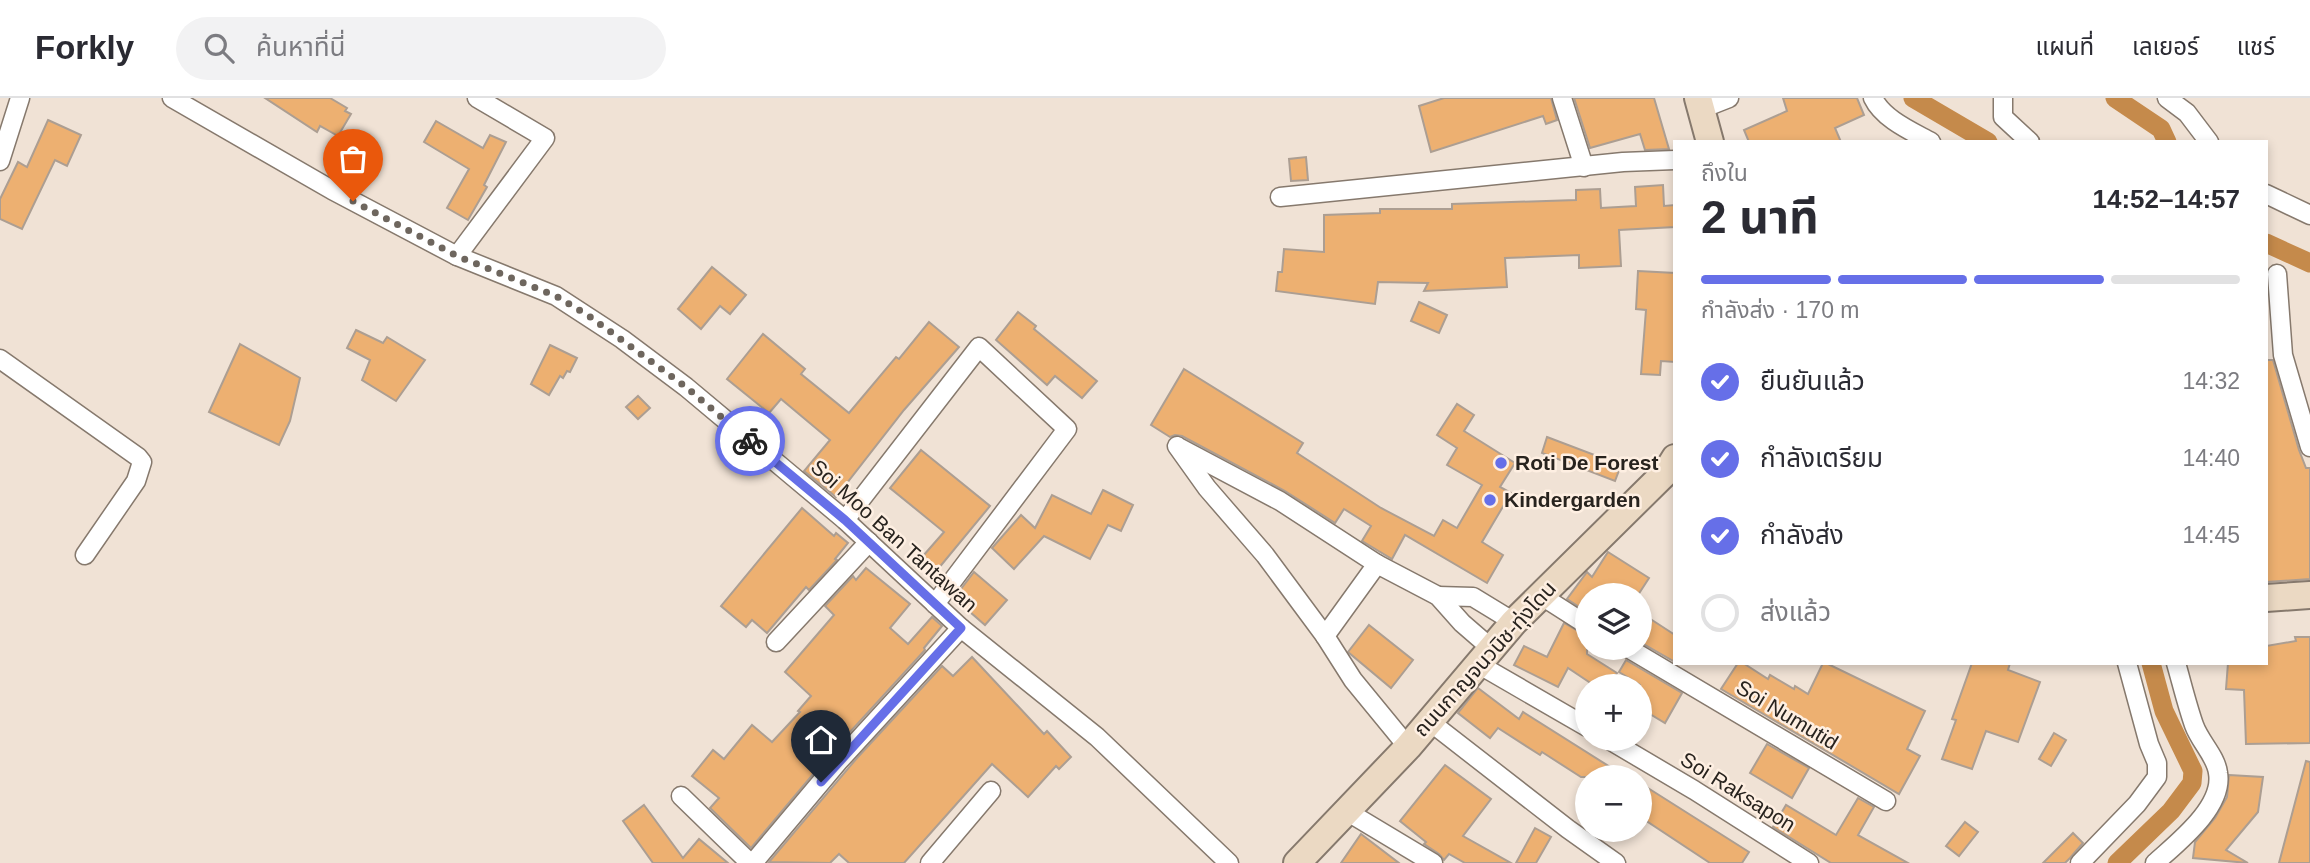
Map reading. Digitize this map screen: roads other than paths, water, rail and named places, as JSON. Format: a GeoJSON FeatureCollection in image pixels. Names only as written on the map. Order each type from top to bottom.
{"type":"FeatureCollection","features":[{"type":"Feature","properties":{"kind":"street"},"geometry":{"type":"LineString","coordinates":[[0,161],[20,98]]}},
{"type":"Feature","properties":{"kind":"street","name":"Soi Moo Ban Tantawan"},"geometry":{"type":"LineString","coordinates":[[172,98],[332,190],[457,256],[556,296],[589,316],[686,387],[845,520],[961,628],[1097,737],[1229,863]]}},
{"type":"Feature","properties":{"kind":"street"},"geometry":{"type":"LineString","coordinates":[[457,256],[545,138],[499,103],[477,98]]}},
{"type":"Feature","properties":{"kind":"street"},"geometry":{"type":"LineString","coordinates":[[1562,98],[1584,167]]}},
{"type":"Feature","properties":{"kind":"street"},"geometry":{"type":"LineString","coordinates":[[1709,140],[1700,104],[1729,98]]}},
{"type":"Feature","properties":{"kind":"street"},"geometry":{"type":"LineString","coordinates":[[1873,98],[1892,119],[1928,140]]}},
{"type":"Feature","properties":{"kind":"street"},"geometry":{"type":"LineString","coordinates":[[2003,98],[2003,117],[2028,140]]}},
{"type":"Feature","properties":{"kind":"street"},"geometry":{"type":"LineString","coordinates":[[2168,98],[2187,113],[2207,140]]}},
{"type":"Feature","properties":{"kind":"street"},"geometry":{"type":"LineString","coordinates":[[1280,197],[1623,162],[1673,160]]}},
{"type":"Feature","properties":{"kind":"street"},"geometry":{"type":"LineString","coordinates":[[2268,195],[2310,215]]}},
{"type":"Feature","properties":{"kind":"street"},"geometry":{"type":"LineString","coordinates":[[2277,274],[2283,355],[2310,447]]}},
{"type":"Feature","properties":{"kind":"street"},"geometry":{"type":"LineString","coordinates":[[845,520],[979,347],[1067,429],[935,604]]}},
{"type":"Feature","properties":{"kind":"street"},"geometry":{"type":"LineString","coordinates":[[0,359],[142,462],[136,481],[85,555]]}},
{"type":"Feature","properties":{"kind":"street"},"geometry":{"type":"LineString","coordinates":[[1408,747],[1353,680],[1325,636],[1265,555],[1207,488],[1177,446],[1280,501],[1377,564],[1437,596],[1462,623],[1485,656],[1575,719]]}},
{"type":"Feature","properties":{"kind":"street","name":"ถนนกาญจนวนิช-ทุ่งโดน"},"geometry":{"type":"LineString","coordinates":[[1297,863],[1408,747],[1514,622],[1672,468]]}},
{"type":"Feature","properties":{"kind":"street"},"geometry":{"type":"LineString","coordinates":[[776,642],[869,542]]}},
{"type":"Feature","properties":{"kind":"street"},"geometry":{"type":"LineString","coordinates":[[1325,636],[1377,564]]}},
{"type":"Feature","properties":{"kind":"street"},"geometry":{"type":"LineString","coordinates":[[1540,595],[1575,617]]}},
{"type":"Feature","properties":{"kind":"street"},"geometry":{"type":"LineString","coordinates":[[2268,598],[2310,595]]}},
{"type":"Feature","properties":{"kind":"street"},"geometry":{"type":"LineString","coordinates":[[1437,596],[1473,597],[1514,622]]}},
{"type":"Feature","properties":{"kind":"street"},"geometry":{"type":"LineString","coordinates":[[681,796],[752,863],[838,761],[961,628]]}},
{"type":"Feature","properties":{"kind":"street","name":"Soi Numutid"},"geometry":{"type":"LineString","coordinates":[[1648,660],[1886,801]]}},
{"type":"Feature","properties":{"kind":"street"},"geometry":{"type":"LineString","coordinates":[[2080,863],[2123,820],[2157,777],[2157,763],[2149,744],[2128,665]]}},
{"type":"Feature","properties":{"kind":"street"},"geometry":{"type":"LineString","coordinates":[[2155,863],[2200,821],[2216,791],[2219,776],[2216,764],[2194,727],[2177,665]]}},
{"type":"Feature","properties":{"kind":"street"},"geometry":{"type":"LineString","coordinates":[[1429,721],[1568,830],[1616,863]]}},
{"type":"Feature","properties":{"kind":"street","name":"Soi Raksapon"},"geometry":{"type":"LineString","coordinates":[[1628,751],[1809,863]]}},
{"type":"Feature","properties":{"kind":"street"},"geometry":{"type":"LineString","coordinates":[[930,863],[991,790]]}},
{"type":"Feature","properties":{"kind":"street"},"geometry":{"type":"LineString","coordinates":[[1348,811],[1433,863]]}},
{"type":"Feature","properties":{"kind":"waterway"},"geometry":{"type":"LineString","coordinates":[[1913,98],[1985,140]]}},
{"type":"Feature","properties":{"kind":"waterway"},"geometry":{"type":"LineString","coordinates":[[2115,98],[2161,129],[2166,140]]}},
{"type":"Feature","properties":{"kind":"waterway"},"geometry":{"type":"LineString","coordinates":[[2268,244],[2310,263]]}},
{"type":"Feature","properties":{"kind":"waterway"},"geometry":{"type":"LineString","coordinates":[[2117,863],[2171,811],[2192,783],[2193,771],[2164,711],[2152,665]]}},
{"type":"Feature","properties":{"kind":"place","name":"Roti De Forest"},"geometry":{"type":"Point","coordinates":[1501,463]}},
{"type":"Feature","properties":{"kind":"place","name":"Kindergarden"},"geometry":{"type":"Point","coordinates":[1490,500]}}]}
